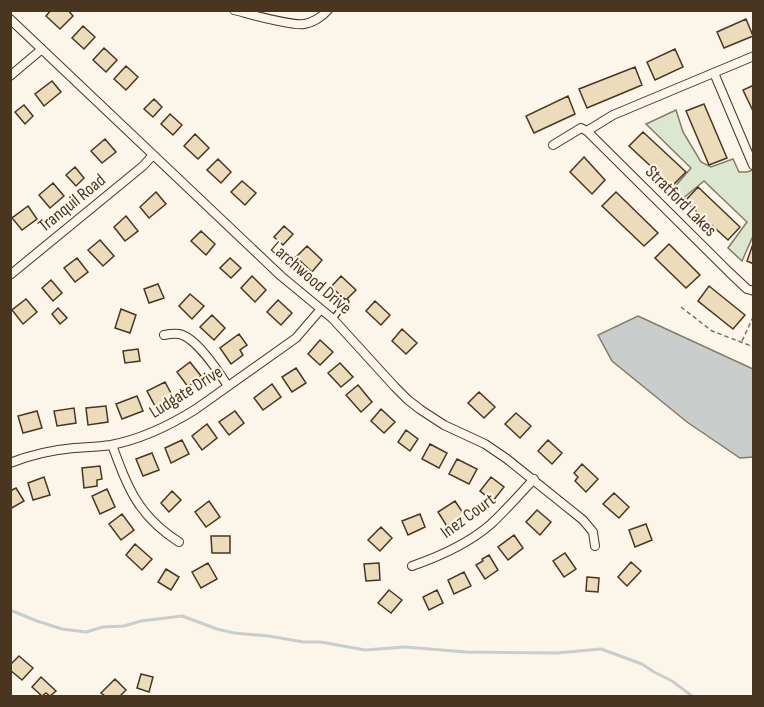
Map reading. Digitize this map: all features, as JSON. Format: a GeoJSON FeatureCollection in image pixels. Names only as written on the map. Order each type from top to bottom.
{"type":"FeatureCollection","features":[{"type":"Feature","properties":{"kind":"street"},"geometry":{"type":"LineString","coordinates":[[237,11],[294,24],[305,24],[328,10]]}},
{"type":"Feature","properties":{"kind":"street","name":"Larchwood Drive"},"geometry":{"type":"LineString","coordinates":[[10,19],[281,276],[349,334],[395,387],[421,410],[444,425],[485,444],[534,479],[584,520],[593,532],[595,546]]}},
{"type":"Feature","properties":{"kind":"street"},"geometry":{"type":"LineString","coordinates":[[10,76],[42,50]]}},
{"type":"Feature","properties":{"kind":"street"},"geometry":{"type":"LineString","coordinates":[[553,145],[581,128],[588,131],[613,115],[753,56]]}},
{"type":"Feature","properties":{"kind":"street"},"geometry":{"type":"LineString","coordinates":[[714,73],[753,165]]}},
{"type":"Feature","properties":{"kind":"street","name":"Stratford Lakes"},"geometry":{"type":"LineString","coordinates":[[588,131],[730,273],[747,289],[753,291]]}},
{"type":"Feature","properties":{"kind":"street","name":"Tranquil Road"},"geometry":{"type":"LineString","coordinates":[[10,275],[143,166],[153,154]]}},
{"type":"Feature","properties":{"kind":"street","name":"Ludgate Drive"},"geometry":{"type":"LineString","coordinates":[[10,463],[61,449],[112,445],[136,439],[179,420],[296,338],[321,309]]}},
{"type":"Feature","properties":{"kind":"street"},"geometry":{"type":"LineString","coordinates":[[164,335],[186,336],[207,357],[228,386]]}},
{"type":"Feature","properties":{"kind":"street"},"geometry":{"type":"LineString","coordinates":[[112,445],[126,482],[138,504],[155,524],[179,543]]}},
{"type":"Feature","properties":{"kind":"street","name":"Inez Court"},"geometry":{"type":"LineString","coordinates":[[412,566],[450,551],[470,539],[490,524],[534,479]]}},
{"type":"Feature","properties":{"kind":"lane"},"geometry":{"type":"LineString","coordinates":[[333,319],[346,302]]}},
{"type":"Feature","properties":{"kind":"path"},"geometry":{"type":"LineString","coordinates":[[681,307],[712,331],[753,348]]}},
{"type":"Feature","properties":{"kind":"path"},"geometry":{"type":"LineString","coordinates":[[741,342],[753,315]]}},
{"type":"Feature","properties":{"kind":"green space"},"geometry":{"type":"Polygon","coordinates":[[[676,110],[683,132],[701,162],[711,167],[733,159],[739,172],[753,170],[753,236],[742,261],[728,248],[747,222],[704,181],[681,200],[671,191],[691,168],[646,124],[676,110]]]}},
{"type":"Feature","properties":{"kind":"shaded area"},"geometry":{"type":"Polygon","coordinates":[[[638,316],[753,369],[753,457],[740,458],[687,422],[612,361],[598,335],[638,316]]]}},
{"type":"Feature","properties":{"kind":"building"},"geometry":{"type":"Polygon","coordinates":[[[51,10],[68,10],[73,16],[60,29],[46,16],[51,10]]]}},
{"type":"Feature","properties":{"kind":"building"},"geometry":{"type":"Polygon","coordinates":[[[746,19],[753,36],[724,48],[717,32],[746,19]]]}},
{"type":"Feature","properties":{"kind":"building"},"geometry":{"type":"Polygon","coordinates":[[[83,26],[95,37],[84,49],[72,38],[83,26]]]}},
{"type":"Feature","properties":{"kind":"building"},"geometry":{"type":"Polygon","coordinates":[[[104,48],[117,60],[106,72],[93,60],[104,48]]]}},
{"type":"Feature","properties":{"kind":"building"},"geometry":{"type":"Polygon","coordinates":[[[675,49],[683,67],[655,80],[647,62],[675,49]]]}},
{"type":"Feature","properties":{"kind":"building"},"geometry":{"type":"Polygon","coordinates":[[[126,66],[138,77],[126,90],[114,79],[126,66]]]}},
{"type":"Feature","properties":{"kind":"building"},"geometry":{"type":"Polygon","coordinates":[[[635,67],[642,85],[587,108],[579,89],[635,67]]]}},
{"type":"Feature","properties":{"kind":"building"},"geometry":{"type":"Polygon","coordinates":[[[52,81],[61,92],[44,106],[35,94],[52,81]]]}},
{"type":"Feature","properties":{"kind":"building"},"geometry":{"type":"Polygon","coordinates":[[[754,85],[754,113],[743,90],[754,85]]]}},
{"type":"Feature","properties":{"kind":"building"},"geometry":{"type":"Polygon","coordinates":[[[568,96],[575,114],[534,133],[526,116],[568,96]]]}},
{"type":"Feature","properties":{"kind":"building"},"geometry":{"type":"Polygon","coordinates":[[[154,99],[162,107],[153,117],[144,109],[154,99]]]}},
{"type":"Feature","properties":{"kind":"building"},"geometry":{"type":"Polygon","coordinates":[[[704,104],[727,158],[709,165],[686,111],[704,104]]]}},
{"type":"Feature","properties":{"kind":"building"},"geometry":{"type":"Polygon","coordinates":[[[24,105],[33,116],[25,124],[15,112],[24,105]]]}},
{"type":"Feature","properties":{"kind":"building"},"geometry":{"type":"Polygon","coordinates":[[[170,114],[182,125],[173,135],[161,124],[170,114]]]}},
{"type":"Feature","properties":{"kind":"building"},"geometry":{"type":"Polygon","coordinates":[[[643,132],[686,172],[672,186],[629,146],[643,132]]]}},
{"type":"Feature","properties":{"kind":"building"},"geometry":{"type":"Polygon","coordinates":[[[195,134],[209,148],[198,159],[184,146],[195,134]]]}},
{"type":"Feature","properties":{"kind":"building"},"geometry":{"type":"Polygon","coordinates":[[[105,139],[116,152],[102,163],[91,151],[105,139]]]}},
{"type":"Feature","properties":{"kind":"building"},"geometry":{"type":"Polygon","coordinates":[[[584,157],[605,180],[592,194],[570,172],[584,157]]]}},
{"type":"Feature","properties":{"kind":"building"},"geometry":{"type":"Polygon","coordinates":[[[218,159],[231,172],[221,183],[207,170],[218,159]]]}},
{"type":"Feature","properties":{"kind":"building"},"geometry":{"type":"Polygon","coordinates":[[[75,167],[84,178],[76,186],[66,175],[75,167]]]}},
{"type":"Feature","properties":{"kind":"building"},"geometry":{"type":"Polygon","coordinates":[[[242,181],[256,193],[245,205],[231,192],[242,181]]]}},
{"type":"Feature","properties":{"kind":"building"},"geometry":{"type":"Polygon","coordinates":[[[53,183],[64,196],[50,208],[39,195],[53,183]]]}},
{"type":"Feature","properties":{"kind":"building"},"geometry":{"type":"Polygon","coordinates":[[[698,187],[740,227],[728,240],[685,201],[698,187]]]}},
{"type":"Feature","properties":{"kind":"building"},"geometry":{"type":"Polygon","coordinates":[[[156,192],[166,204],[149,218],[140,207],[156,192]]]}},
{"type":"Feature","properties":{"kind":"building"},"geometry":{"type":"Polygon","coordinates":[[[616,192],[658,233],[644,246],[602,206],[616,192]]]}},
{"type":"Feature","properties":{"kind":"building"},"geometry":{"type":"Polygon","coordinates":[[[28,206],[37,219],[22,230],[12,218],[28,206]]]}},
{"type":"Feature","properties":{"kind":"building"},"geometry":{"type":"Polygon","coordinates":[[[126,216],[138,231],[125,241],[114,227],[126,216]]]}},
{"type":"Feature","properties":{"kind":"building"},"geometry":{"type":"Polygon","coordinates":[[[284,226],[293,234],[283,245],[274,237],[284,226]]]}},
{"type":"Feature","properties":{"kind":"building"},"geometry":{"type":"Polygon","coordinates":[[[201,231],[215,244],[206,255],[191,241],[201,231]]]}},
{"type":"Feature","properties":{"kind":"building"},"geometry":{"type":"Polygon","coordinates":[[[100,240],[114,256],[103,266],[88,250],[100,240]]]}},
{"type":"Feature","properties":{"kind":"building"},"geometry":{"type":"Polygon","coordinates":[[[669,244],[700,275],[686,288],[655,258],[669,244]]]}},
{"type":"Feature","properties":{"kind":"building"},"geometry":{"type":"Polygon","coordinates":[[[754,244],[754,264],[747,261],[754,244]]]}},
{"type":"Feature","properties":{"kind":"building"},"geometry":{"type":"Polygon","coordinates":[[[307,246],[322,260],[312,272],[296,257],[307,246]]]}},
{"type":"Feature","properties":{"kind":"building"},"geometry":{"type":"Polygon","coordinates":[[[77,258],[88,272],[75,282],[64,268],[77,258]]]}},
{"type":"Feature","properties":{"kind":"building"},"geometry":{"type":"Polygon","coordinates":[[[230,258],[241,268],[231,278],[220,268],[230,258]]]}},
{"type":"Feature","properties":{"kind":"building"},"geometry":{"type":"Polygon","coordinates":[[[252,276],[266,290],[255,302],[241,288],[252,276]]]}},
{"type":"Feature","properties":{"kind":"building"},"geometry":{"type":"Polygon","coordinates":[[[341,276],[356,290],[346,300],[331,287],[341,276]]]}},
{"type":"Feature","properties":{"kind":"building"},"geometry":{"type":"Polygon","coordinates":[[[51,280],[62,293],[53,301],[42,288],[51,280]]]}},
{"type":"Feature","properties":{"kind":"building"},"geometry":{"type":"Polygon","coordinates":[[[158,284],[164,298],[149,303],[144,289],[158,284]]]}},
{"type":"Feature","properties":{"kind":"building"},"geometry":{"type":"Polygon","coordinates":[[[709,286],[745,315],[733,329],[698,301],[709,286]]]}},
{"type":"Feature","properties":{"kind":"building"},"geometry":{"type":"Polygon","coordinates":[[[190,294],[204,306],[192,319],[179,306],[190,294]]]}},
{"type":"Feature","properties":{"kind":"building"},"geometry":{"type":"Polygon","coordinates":[[[26,299],[37,312],[23,324],[12,310],[26,299]]]}},
{"type":"Feature","properties":{"kind":"building"},"geometry":{"type":"Polygon","coordinates":[[[278,300],[292,313],[281,325],[267,312],[278,300]]]}},
{"type":"Feature","properties":{"kind":"building"},"geometry":{"type":"Polygon","coordinates":[[[375,301],[390,315],[381,325],[366,311],[375,301]]]}},
{"type":"Feature","properties":{"kind":"building"},"geometry":{"type":"Polygon","coordinates":[[[58,308],[67,318],[60,324],[52,314],[58,308]]]}},
{"type":"Feature","properties":{"kind":"building"},"geometry":{"type":"Polygon","coordinates":[[[121,309],[136,315],[130,333],[115,328],[121,309]]]}},
{"type":"Feature","properties":{"kind":"building"},"geometry":{"type":"Polygon","coordinates":[[[212,315],[225,328],[214,340],[200,327],[212,315]]]}},
{"type":"Feature","properties":{"kind":"building"},"geometry":{"type":"Polygon","coordinates":[[[402,329],[417,343],[406,354],[392,341],[402,329]]]}},
{"type":"Feature","properties":{"kind":"building"},"geometry":{"type":"Polygon","coordinates":[[[239,334],[247,345],[240,350],[243,355],[231,364],[220,348],[239,334]]]}},
{"type":"Feature","properties":{"kind":"building"},"geometry":{"type":"Polygon","coordinates":[[[320,340],[333,352],[320,365],[308,354],[320,340]]]}},
{"type":"Feature","properties":{"kind":"building"},"geometry":{"type":"Polygon","coordinates":[[[138,349],[140,361],[125,363],[123,351],[138,349]]]}},
{"type":"Feature","properties":{"kind":"building"},"geometry":{"type":"Polygon","coordinates":[[[190,362],[201,376],[188,387],[177,372],[190,362]]]}},
{"type":"Feature","properties":{"kind":"building"},"geometry":{"type":"Polygon","coordinates":[[[340,363],[353,377],[341,387],[328,373],[340,363]]]}},
{"type":"Feature","properties":{"kind":"building"},"geometry":{"type":"Polygon","coordinates":[[[296,368],[306,383],[292,392],[282,377],[296,368]]]}},
{"type":"Feature","properties":{"kind":"building"},"geometry":{"type":"Polygon","coordinates":[[[165,382],[173,397],[155,406],[147,391],[165,382]]]}},
{"type":"Feature","properties":{"kind":"building"},"geometry":{"type":"Polygon","coordinates":[[[272,384],[281,397],[263,410],[254,398],[272,384]]]}},
{"type":"Feature","properties":{"kind":"building"},"geometry":{"type":"Polygon","coordinates":[[[358,385],[372,402],[361,412],[346,395],[358,385]]]}},
{"type":"Feature","properties":{"kind":"building"},"geometry":{"type":"Polygon","coordinates":[[[479,392],[495,407],[484,418],[468,403],[479,392]]]}},
{"type":"Feature","properties":{"kind":"building"},"geometry":{"type":"Polygon","coordinates":[[[137,396],[143,411],[122,419],[116,404],[137,396]]]}},
{"type":"Feature","properties":{"kind":"building"},"geometry":{"type":"Polygon","coordinates":[[[106,406],[108,422],[88,425],[86,408],[106,406]]]}},
{"type":"Feature","properties":{"kind":"building"},"geometry":{"type":"Polygon","coordinates":[[[74,408],[76,423],[57,426],[54,411],[74,408]]]}},
{"type":"Feature","properties":{"kind":"building"},"geometry":{"type":"Polygon","coordinates":[[[381,409],[395,422],[384,433],[371,421],[381,409]]]}},
{"type":"Feature","properties":{"kind":"building"},"geometry":{"type":"Polygon","coordinates":[[[37,411],[42,428],[23,433],[18,416],[37,411]]]}},
{"type":"Feature","properties":{"kind":"building"},"geometry":{"type":"Polygon","coordinates":[[[235,411],[244,423],[229,435],[219,422],[235,411]]]}},
{"type":"Feature","properties":{"kind":"building"},"geometry":{"type":"Polygon","coordinates":[[[516,413],[531,426],[520,438],[505,424],[516,413]]]}},
{"type":"Feature","properties":{"kind":"building"},"geometry":{"type":"Polygon","coordinates":[[[207,424],[217,438],[202,450],[192,436],[207,424]]]}},
{"type":"Feature","properties":{"kind":"building"},"geometry":{"type":"Polygon","coordinates":[[[406,430],[418,439],[410,451],[398,442],[406,430]]]}},
{"type":"Feature","properties":{"kind":"building"},"geometry":{"type":"Polygon","coordinates":[[[182,440],[189,454],[171,463],[165,448],[182,440]]]}},
{"type":"Feature","properties":{"kind":"building"},"geometry":{"type":"Polygon","coordinates":[[[548,440],[562,453],[552,464],[538,451],[548,440]]]}},
{"type":"Feature","properties":{"kind":"building"},"geometry":{"type":"Polygon","coordinates":[[[430,444],[447,453],[439,468],[422,459],[430,444]]]}},
{"type":"Feature","properties":{"kind":"building"},"geometry":{"type":"Polygon","coordinates":[[[152,453],[159,470],[143,476],[136,459],[152,453]]]}},
{"type":"Feature","properties":{"kind":"building"},"geometry":{"type":"Polygon","coordinates":[[[457,459],[477,469],[469,484],[449,474],[457,459]]]}},
{"type":"Feature","properties":{"kind":"building"},"geometry":{"type":"Polygon","coordinates":[[[582,464],[598,479],[586,492],[575,481],[578,477],[574,473],[582,464]]]}},
{"type":"Feature","properties":{"kind":"building"},"geometry":{"type":"Polygon","coordinates":[[[100,466],[102,479],[97,480],[97,486],[84,488],[82,468],[100,466]]]}},
{"type":"Feature","properties":{"kind":"building"},"geometry":{"type":"Polygon","coordinates":[[[44,477],[50,495],[33,500],[28,483],[44,477]]]}},
{"type":"Feature","properties":{"kind":"building"},"geometry":{"type":"Polygon","coordinates":[[[491,477],[504,487],[493,501],[480,491],[491,477]]]}},
{"type":"Feature","properties":{"kind":"building"},"geometry":{"type":"Polygon","coordinates":[[[16,488],[24,501],[10,509],[10,491],[16,488]]]}},
{"type":"Feature","properties":{"kind":"building"},"geometry":{"type":"Polygon","coordinates":[[[107,489],[115,507],[100,514],[92,496],[107,489]]]}},
{"type":"Feature","properties":{"kind":"building"},"geometry":{"type":"Polygon","coordinates":[[[172,491],[181,500],[169,512],[161,503],[172,491]]]}},
{"type":"Feature","properties":{"kind":"building"},"geometry":{"type":"Polygon","coordinates":[[[614,493],[629,507],[619,518],[603,504],[614,493]]]}},
{"type":"Feature","properties":{"kind":"building"},"geometry":{"type":"Polygon","coordinates":[[[209,501],[220,517],[206,527],[195,512],[209,501]]]}},
{"type":"Feature","properties":{"kind":"building"},"geometry":{"type":"Polygon","coordinates":[[[455,501],[465,516],[448,528],[438,512],[455,501]]]}},
{"type":"Feature","properties":{"kind":"building"},"geometry":{"type":"Polygon","coordinates":[[[537,510],[551,522],[540,535],[526,522],[537,510]]]}},
{"type":"Feature","properties":{"kind":"building"},"geometry":{"type":"Polygon","coordinates":[[[122,514],[134,530],[121,540],[109,524],[122,514]]]}},
{"type":"Feature","properties":{"kind":"building"},"geometry":{"type":"Polygon","coordinates":[[[420,514],[425,527],[408,535],[402,521],[420,514]]]}},
{"type":"Feature","properties":{"kind":"building"},"geometry":{"type":"Polygon","coordinates":[[[646,524],[652,540],[635,547],[629,530],[646,524]]]}},
{"type":"Feature","properties":{"kind":"building"},"geometry":{"type":"Polygon","coordinates":[[[381,527],[392,538],[380,551],[368,540],[381,527]]]}},
{"type":"Feature","properties":{"kind":"building"},"geometry":{"type":"Polygon","coordinates":[[[514,535],[523,548],[508,560],[498,547],[514,535]]]}},
{"type":"Feature","properties":{"kind":"building"},"geometry":{"type":"Polygon","coordinates":[[[211,536],[230,536],[230,553],[212,553],[211,536]]]}},
{"type":"Feature","properties":{"kind":"building"},"geometry":{"type":"Polygon","coordinates":[[[135,544],[152,559],[142,570],[126,555],[135,544]]]}},
{"type":"Feature","properties":{"kind":"building"},"geometry":{"type":"Polygon","coordinates":[[[565,553],[576,569],[564,577],[553,561],[565,553]]]}},
{"type":"Feature","properties":{"kind":"building"},"geometry":{"type":"Polygon","coordinates":[[[489,555],[498,570],[485,579],[476,565],[489,555]]]}},
{"type":"Feature","properties":{"kind":"building"},"geometry":{"type":"Polygon","coordinates":[[[631,562],[641,571],[627,586],[618,577],[631,562]]]}},
{"type":"Feature","properties":{"kind":"building"},"geometry":{"type":"Polygon","coordinates":[[[208,563],[217,579],[201,588],[192,572],[208,563]]]}},
{"type":"Feature","properties":{"kind":"building"},"geometry":{"type":"Polygon","coordinates":[[[379,563],[380,580],[366,581],[364,564],[379,563]]]}},
{"type":"Feature","properties":{"kind":"building"},"geometry":{"type":"Polygon","coordinates":[[[166,569],[179,577],[171,590],[158,582],[166,569]]]}},
{"type":"Feature","properties":{"kind":"building"},"geometry":{"type":"Polygon","coordinates":[[[464,572],[471,586],[454,594],[448,580],[464,572]]]}},
{"type":"Feature","properties":{"kind":"building"},"geometry":{"type":"Polygon","coordinates":[[[587,577],[599,578],[598,592],[586,591],[587,577]]]}},
{"type":"Feature","properties":{"kind":"building"},"geometry":{"type":"Polygon","coordinates":[[[389,590],[402,600],[391,613],[378,603],[389,590]]]}},
{"type":"Feature","properties":{"kind":"building"},"geometry":{"type":"Polygon","coordinates":[[[437,590],[443,603],[429,610],[423,597],[437,590]]]}},
{"type":"Feature","properties":{"kind":"building"},"geometry":{"type":"Polygon","coordinates":[[[19,656],[33,668],[22,680],[10,670],[10,665],[19,656]]]}},
{"type":"Feature","properties":{"kind":"building"},"geometry":{"type":"Polygon","coordinates":[[[141,674],[153,677],[149,692],[137,688],[141,674]]]}},
{"type":"Feature","properties":{"kind":"building"},"geometry":{"type":"Polygon","coordinates":[[[41,677],[56,691],[50,696],[46,693],[42,696],[32,687],[41,677]]]}},
{"type":"Feature","properties":{"kind":"building"},"geometry":{"type":"Polygon","coordinates":[[[115,679],[126,690],[120,696],[105,696],[101,693],[115,679]]]}},
{"type":"Feature","properties":{"kind":"waterway"},"geometry":{"type":"LineString","coordinates":[[10,610],[62,629],[86,632],[103,627],[124,626],[141,621],[182,616],[234,633],[303,642],[321,642],[365,650],[405,647],[466,652],[557,653],[601,649],[642,664],[672,681],[692,696]]}}]}
